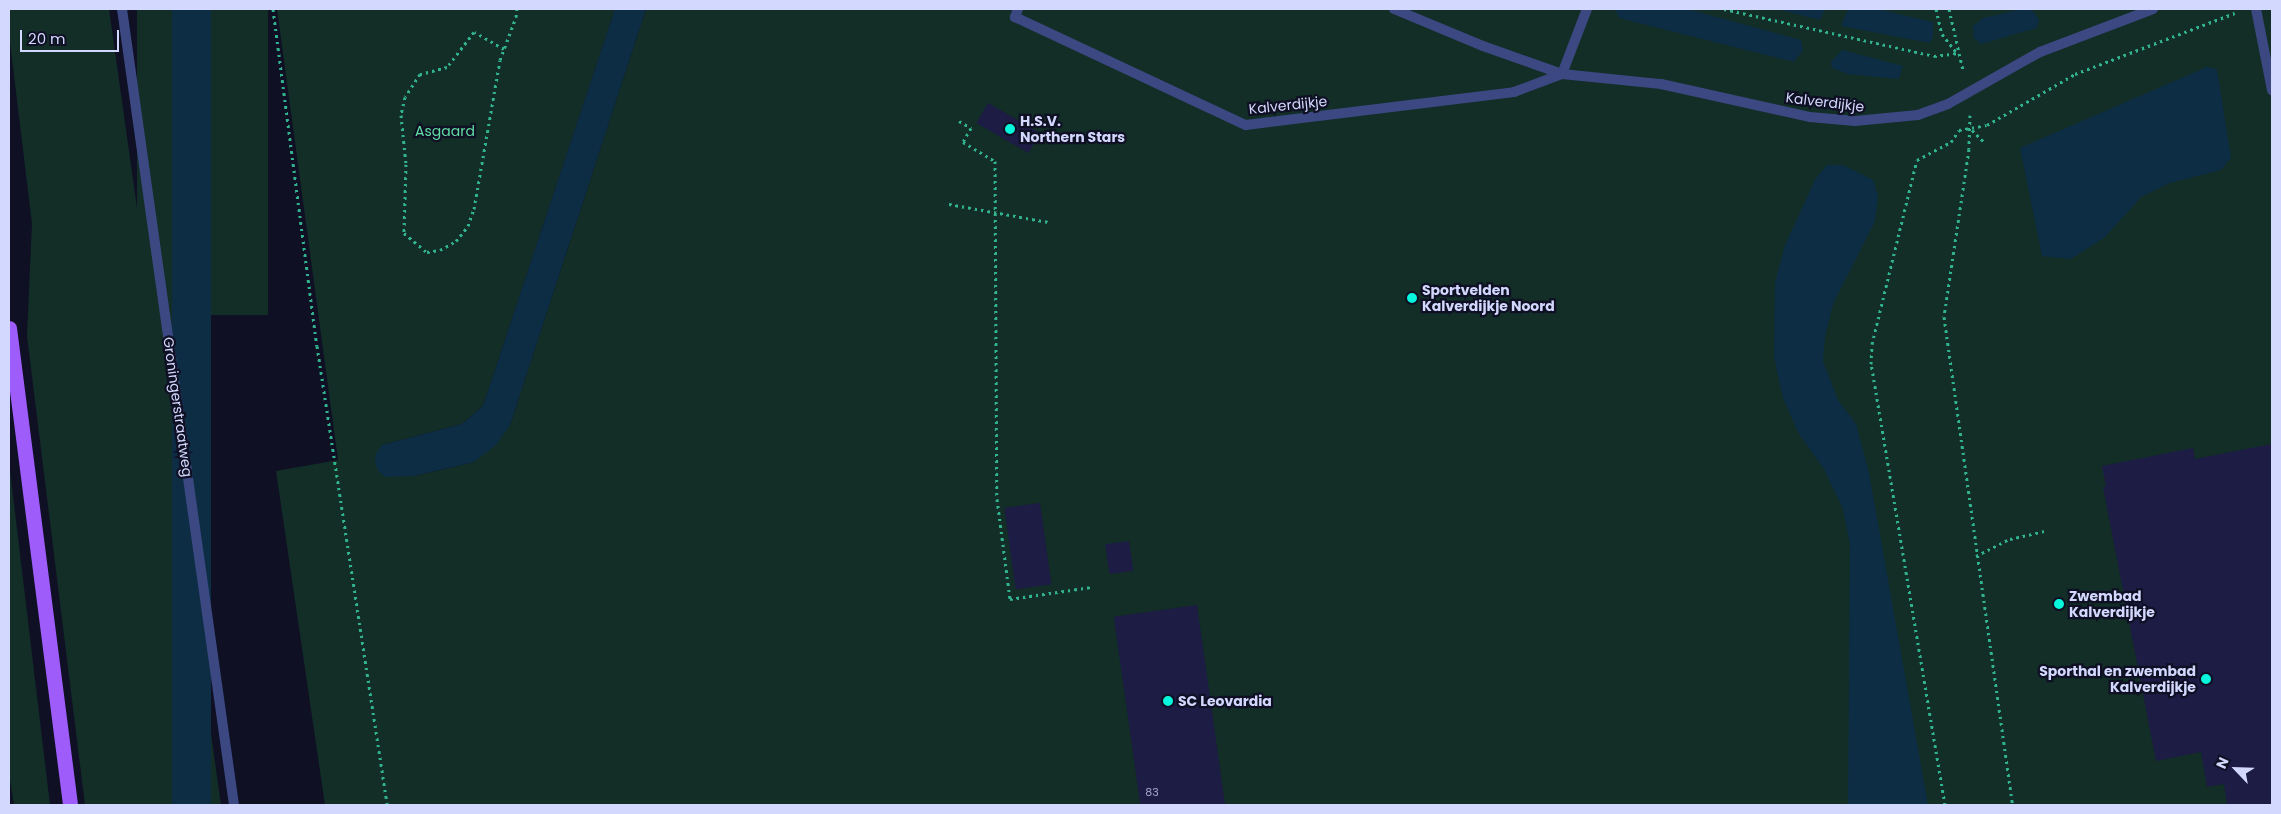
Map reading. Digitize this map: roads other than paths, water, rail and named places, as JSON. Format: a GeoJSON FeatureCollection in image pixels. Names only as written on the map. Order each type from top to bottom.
{"type":"FeatureCollection","features":[{"type":"Feature","properties":{"kind":"main road"},"geometry":{"type":"LineString","coordinates":[[9,328],[70,805]]}},
{"type":"Feature","properties":{"kind":"street","name":"Groningerstraatweg"},"geometry":{"type":"LineString","coordinates":[[122,9],[234,805]]}},
{"type":"Feature","properties":{"kind":"street","name":"Kalverdijkje"},"geometry":{"type":"LineString","coordinates":[[1018,9],[1015,17],[1246,125],[1514,92],[1562,74]]}},
{"type":"Feature","properties":{"kind":"street","name":"Kalverdijkje"},"geometry":{"type":"LineString","coordinates":[[1394,9],[1483,46],[1562,74],[1661,84],[1810,117],[1884,120],[1918,115],[1948,104],[2040,52],[2153,9]]}},
{"type":"Feature","properties":{"kind":"street"},"geometry":{"type":"LineString","coordinates":[[1562,74],[1587,9]]}},
{"type":"Feature","properties":{"kind":"street"},"geometry":{"type":"LineString","coordinates":[[2256,9],[2272,90]]}},
{"type":"Feature","properties":{"kind":"water"},"geometry":{"type":"Polygon","coordinates":[[[172,9],[211,9],[211,805],[172,805],[172,9]]]}},
{"type":"Feature","properties":{"kind":"water"},"geometry":{"type":"Polygon","coordinates":[[[615,9],[646,9],[510,425],[496,445],[474,462],[414,476],[386,477],[378,471],[375,462],[376,454],[382,445],[462,424],[483,406],[615,9]]]}},
{"type":"Feature","properties":{"kind":"water"},"geometry":{"type":"Polygon","coordinates":[[[1615,9],[1687,9],[1801,40],[1803,50],[1794,62],[1619,18],[1615,9]]]}},
{"type":"Feature","properties":{"kind":"water"},"geometry":{"type":"Polygon","coordinates":[[[1777,9],[1825,9],[1820,20],[1777,9]]]}},
{"type":"Feature","properties":{"kind":"water"},"geometry":{"type":"Polygon","coordinates":[[[1848,9],[1877,9],[1933,22],[1933,37],[1930,43],[1841,26],[1848,9]]]}},
{"type":"Feature","properties":{"kind":"water"},"geometry":{"type":"Polygon","coordinates":[[[2023,9],[2033,11],[2039,20],[2037,28],[1981,44],[1974,38],[1973,26],[1983,18],[2023,9]]]}},
{"type":"Feature","properties":{"kind":"water"},"geometry":{"type":"Polygon","coordinates":[[[1842,50],[1903,66],[1899,79],[1848,74],[1832,68],[1831,62],[1842,50]]]}},
{"type":"Feature","properties":{"kind":"water"},"geometry":{"type":"Polygon","coordinates":[[[2207,67],[2217,69],[2231,158],[2221,170],[2170,183],[2141,197],[2105,237],[2071,259],[2042,256],[2020,148],[2207,67]]]}},
{"type":"Feature","properties":{"kind":"water"},"geometry":{"type":"Polygon","coordinates":[[[1827,165],[1843,165],[1873,180],[1878,196],[1875,221],[1833,304],[1825,337],[1823,361],[1838,400],[1856,424],[1869,473],[1928,805],[1848,805],[1850,545],[1843,509],[1824,469],[1799,434],[1783,398],[1774,357],[1775,283],[1785,245],[1816,178],[1827,165]]]}},
{"type":"Feature","properties":{"kind":"place","name":"H.S.V. Northern Stars"},"geometry":{"type":"Point","coordinates":[1010,129]}},
{"type":"Feature","properties":{"kind":"place","name":"Sportvelden Kalverdijkje Noord"},"geometry":{"type":"Point","coordinates":[1412,298]}},
{"type":"Feature","properties":{"kind":"place","name":"Zwembad Kalverdijkje"},"geometry":{"type":"Point","coordinates":[2059,604]}},
{"type":"Feature","properties":{"kind":"place","name":"Sporthal en zwembad Kalverdijkje"},"geometry":{"type":"Point","coordinates":[2206,679]}},
{"type":"Feature","properties":{"kind":"place","name":"SC Leovardia"},"geometry":{"type":"Point","coordinates":[1168,701]}},
{"type":"Feature","properties":{"kind":"park label","name":"Asgaard"},"geometry":{"type":"Point","coordinates":[445,131]}}]}
